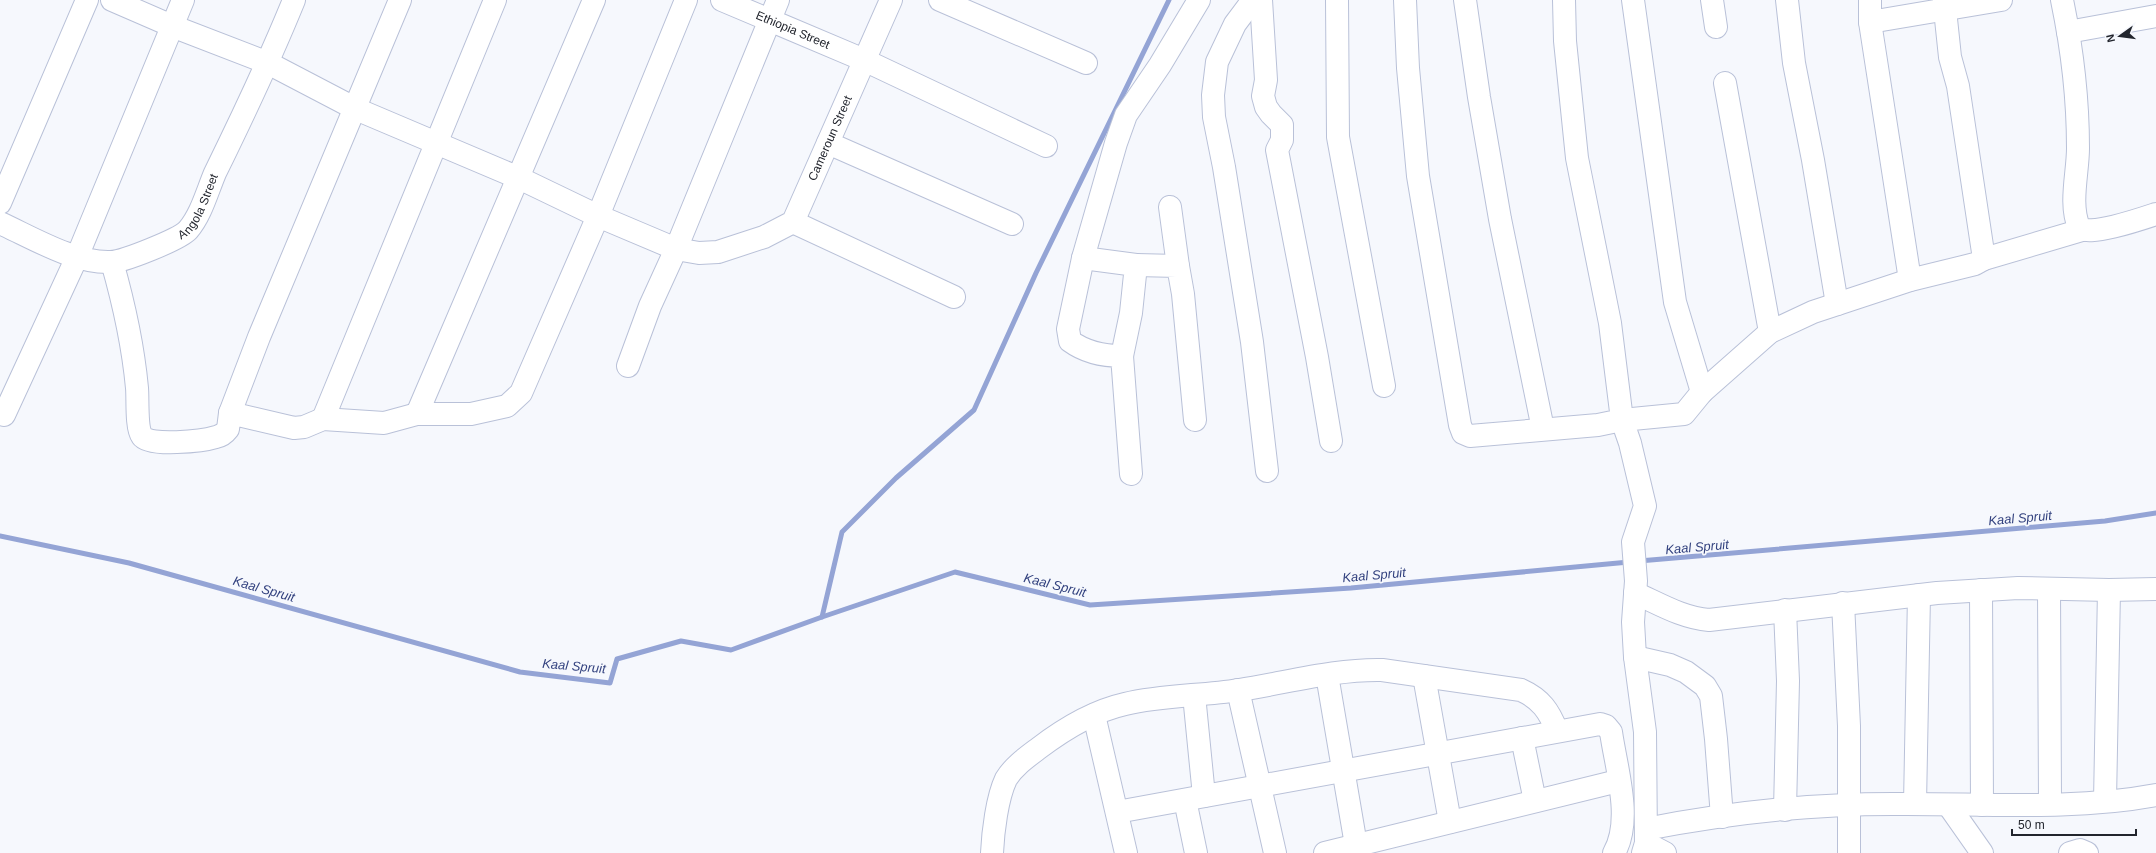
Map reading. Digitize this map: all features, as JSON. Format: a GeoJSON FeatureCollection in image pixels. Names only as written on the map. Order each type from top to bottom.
{"type":"FeatureCollection","features":[{"type":"Feature","properties":{"kind":"street"},"geometry":{"type":"LineString","coordinates":[[0,203],[86,0]]}},
{"type":"Feature","properties":{"kind":"street"},"geometry":{"type":"LineString","coordinates":[[112,0],[172,26],[268,63],[356,109],[519,178],[598,216],[676,249],[699,254],[718,252],[764,237],[793,222],[954,297]]}},
{"type":"Feature","properties":{"kind":"street"},"geometry":{"type":"LineString","coordinates":[[4,415],[77,257],[184,0]]}},
{"type":"Feature","properties":{"kind":"street","name":"Angola Street"},"geometry":{"type":"LineString","coordinates":[[0,223],[77,257],[112,262],[178,238],[191,226],[268,63],[294,0]]}},
{"type":"Feature","properties":{"kind":"street"},"geometry":{"type":"LineString","coordinates":[[112,262],[131,336],[141,435],[147,440],[155,442],[202,440],[218,437],[228,429],[230,413],[259,337],[356,109],[400,0]]}},
{"type":"Feature","properties":{"kind":"street"},"geometry":{"type":"LineString","coordinates":[[323,420],[495,0]]}},
{"type":"Feature","properties":{"kind":"street"},"geometry":{"type":"LineString","coordinates":[[417,414],[594,0]]}},
{"type":"Feature","properties":{"kind":"street"},"geometry":{"type":"LineString","coordinates":[[230,413],[294,428],[309,426],[323,420],[384,423],[417,414],[471,414],[507,406],[515,399],[521,393],[598,216],[686,0]]}},
{"type":"Feature","properties":{"kind":"street","name":"Ethiopia Street"},"geometry":{"type":"LineString","coordinates":[[722,0],[864,60],[1046,146]]}},
{"type":"Feature","properties":{"kind":"street"},"geometry":{"type":"LineString","coordinates":[[628,366],[650,306],[676,249],[778,0]]}},
{"type":"Feature","properties":{"kind":"street","name":"Cameroun Street"},"geometry":{"type":"LineString","coordinates":[[793,222],[890,0]]}},
{"type":"Feature","properties":{"kind":"street"},"geometry":{"type":"LineString","coordinates":[[940,0],[1086,63]]}},
{"type":"Feature","properties":{"kind":"street"},"geometry":{"type":"LineString","coordinates":[[1122,356],[1111,356],[1088,351],[1070,341],[1068,329],[1070,313],[1083,258],[1116,143],[1126,115],[1160,65],[1199,0]]}},
{"type":"Feature","properties":{"kind":"street"},"geometry":{"type":"LineString","coordinates":[[1253,0],[1235,24],[1217,62],[1213,95],[1214,117],[1224,167],[1251,335],[1267,471]]}},
{"type":"Feature","properties":{"kind":"street"},"geometry":{"type":"LineString","coordinates":[[1261,0],[1266,80],[1263,96],[1270,114],[1282,125],[1282,140],[1277,150],[1317,357],[1331,441]]}},
{"type":"Feature","properties":{"kind":"street"},"geometry":{"type":"LineString","coordinates":[[1337,0],[1338,137],[1384,386]]}},
{"type":"Feature","properties":{"kind":"street"},"geometry":{"type":"LineString","coordinates":[[1405,0],[1408,68],[1418,176],[1460,425],[1463,434],[1470,436],[1684,414],[1702,392],[1770,332],[1837,304],[1910,280],[1975,264],[1984,259],[2082,230],[2094,230],[2132,222],[2156,214]]}},
{"type":"Feature","properties":{"kind":"street"},"geometry":{"type":"LineString","coordinates":[[1465,0],[1479,97],[1500,219],[1543,429]]}},
{"type":"Feature","properties":{"kind":"street"},"geometry":{"type":"LineString","coordinates":[[1564,0],[1565,41],[1577,158],[1610,323],[1622,420],[1630,443],[1645,506],[1634,542],[1635,587],[1633,622],[1635,657],[1645,732],[1645,842]]}},
{"type":"Feature","properties":{"kind":"street"},"geometry":{"type":"LineString","coordinates":[[1633,0],[1675,302],[1702,392]]}},
{"type":"Feature","properties":{"kind":"street"},"geometry":{"type":"LineString","coordinates":[[1712,0],[1716,27]]}},
{"type":"Feature","properties":{"kind":"street"},"geometry":{"type":"LineString","coordinates":[[1787,0],[1794,63],[1813,160],[1837,304]]}},
{"type":"Feature","properties":{"kind":"street"},"geometry":{"type":"LineString","coordinates":[[1870,0],[1870,22],[1910,280]]}},
{"type":"Feature","properties":{"kind":"street"},"geometry":{"type":"LineString","coordinates":[[1870,22],[1944,5],[2001,0]]}},
{"type":"Feature","properties":{"kind":"street"},"geometry":{"type":"LineString","coordinates":[[2062,0],[2068,32],[2077,124],[2075,205],[2077,223],[2082,230]]}},
{"type":"Feature","properties":{"kind":"street"},"geometry":{"type":"LineString","coordinates":[[1944,5],[1950,57],[1958,86],[1984,259]]}},
{"type":"Feature","properties":{"kind":"street"},"geometry":{"type":"LineString","coordinates":[[2068,32],[2156,16]]}},
{"type":"Feature","properties":{"kind":"street"},"geometry":{"type":"LineString","coordinates":[[1725,83],[1770,332]]}},
{"type":"Feature","properties":{"kind":"street"},"geometry":{"type":"LineString","coordinates":[[828,143],[1012,224]]}},
{"type":"Feature","properties":{"kind":"street"},"geometry":{"type":"LineString","coordinates":[[1170,207],[1183,294],[1195,420]]}},
{"type":"Feature","properties":{"kind":"street"},"geometry":{"type":"LineString","coordinates":[[1083,258],[1136,265],[1178,266]]}},
{"type":"Feature","properties":{"kind":"street"},"geometry":{"type":"LineString","coordinates":[[1131,474],[1122,356],[1131,313],[1136,265]]}},
{"type":"Feature","properties":{"kind":"street"},"geometry":{"type":"LineString","coordinates":[[1635,587],[1681,614],[1697,619],[1708,620],[1843,603],[1980,590],[2018,588],[2109,590],[2156,588]]}},
{"type":"Feature","properties":{"kind":"street"},"geometry":{"type":"LineString","coordinates":[[2049,589],[2050,804]]}},
{"type":"Feature","properties":{"kind":"street"},"geometry":{"type":"LineString","coordinates":[[1980,590],[1982,805]]}},
{"type":"Feature","properties":{"kind":"street"},"geometry":{"type":"LineString","coordinates":[[2105,801],[2109,590]]}},
{"type":"Feature","properties":{"kind":"street"},"geometry":{"type":"LineString","coordinates":[[1915,804],[1920,595]]}},
{"type":"Feature","properties":{"kind":"street"},"geometry":{"type":"LineString","coordinates":[[1843,603],[1848,726],[1849,853]]}},
{"type":"Feature","properties":{"kind":"street"},"geometry":{"type":"LineString","coordinates":[[1785,610],[1788,681],[1785,810]]}},
{"type":"Feature","properties":{"kind":"street"},"geometry":{"type":"LineString","coordinates":[[1635,657],[1670,665],[1686,672],[1696,678],[1708,691],[1713,707],[1722,817]]}},
{"type":"Feature","properties":{"kind":"street"},"geometry":{"type":"LineString","coordinates":[[992,853],[998,806],[1006,780],[1015,768],[1048,741],[1094,715],[1124,704],[1150,699],[1238,690],[1327,675],[1367,670],[1382,670],[1511,688],[1525,692],[1546,708],[1557,731]]}},
{"type":"Feature","properties":{"kind":"street"},"geometry":{"type":"LineString","coordinates":[[1327,675],[1356,845]]}},
{"type":"Feature","properties":{"kind":"street"},"geometry":{"type":"LineString","coordinates":[[1424,676],[1450,822]]}},
{"type":"Feature","properties":{"kind":"street"},"geometry":{"type":"LineString","coordinates":[[1238,690],[1275,853]]}},
{"type":"Feature","properties":{"kind":"street"},"geometry":{"type":"LineString","coordinates":[[1194,695],[1194,798],[1196,853]]}},
{"type":"Feature","properties":{"kind":"street"},"geometry":{"type":"LineString","coordinates":[[1094,715],[1126,853]]}},
{"type":"Feature","properties":{"kind":"street"},"geometry":{"type":"LineString","coordinates":[[1117,812],[1594,724],[1606,726],[1611,732],[1623,825],[1620,839],[1614,853]]}},
{"type":"Feature","properties":{"kind":"street"},"geometry":{"type":"LineString","coordinates":[[1522,738],[1535,801]]}},
{"type":"Feature","properties":{"kind":"street"},"geometry":{"type":"LineString","coordinates":[[1325,853],[1618,781]]}},
{"type":"Feature","properties":{"kind":"street"},"geometry":{"type":"LineString","coordinates":[[1645,842],[1722,817],[1785,810],[1848,805],[1915,804],[1949,806],[2050,804],[2105,801],[2156,795]]}},
{"type":"Feature","properties":{"kind":"street"},"geometry":{"type":"LineString","coordinates":[[1949,806],[1982,853]]}},
{"type":"Feature","properties":{"kind":"street"},"geometry":{"type":"LineString","coordinates":[[1645,842],[1665,853]]}},
{"type":"Feature","properties":{"kind":"street"},"geometry":{"type":"LineString","coordinates":[[2070,853],[2080,850],[2087,853]]}},
{"type":"Feature","properties":{"kind":"waterway"},"geometry":{"type":"LineString","coordinates":[[822,617],[842,532],[896,478],[974,410],[1036,273],[1169,0]]}},
{"type":"Feature","properties":{"kind":"waterway","name":"Kaal Spruit"},"geometry":{"type":"LineString","coordinates":[[1639,561],[2105,521],[2156,513]]}},
{"type":"Feature","properties":{"kind":"waterway","name":"Kaal Spruit"},"geometry":{"type":"LineString","coordinates":[[0,536],[129,563],[520,672],[610,683],[617,659],[681,641],[731,650],[822,617],[955,572],[1090,605],[1351,588],[1629,562]]}}]}
